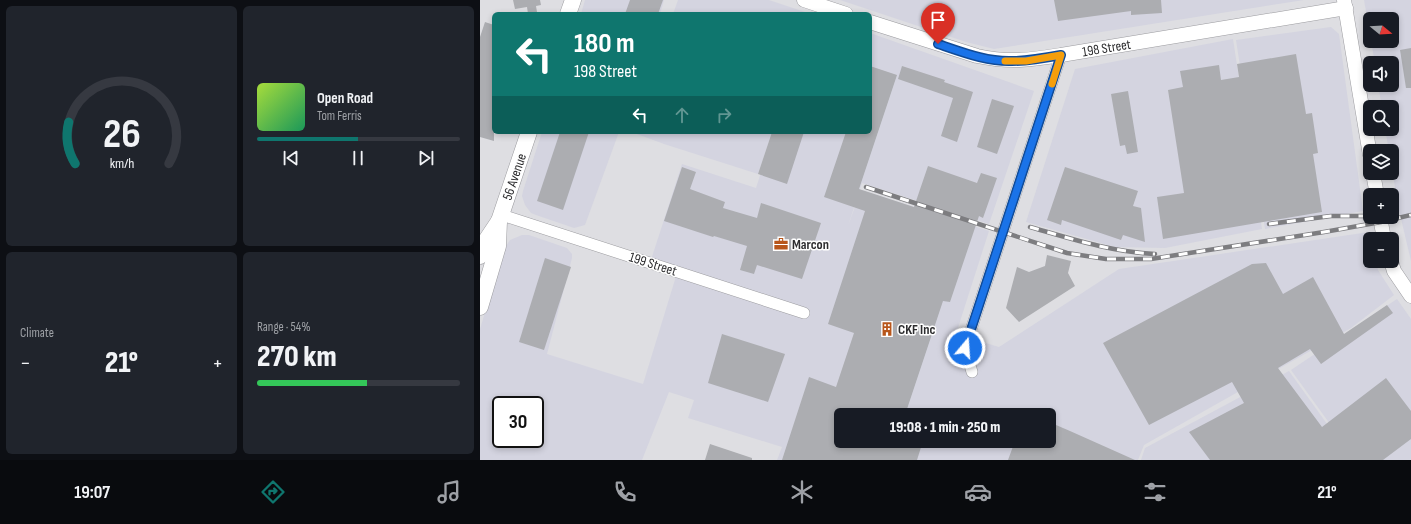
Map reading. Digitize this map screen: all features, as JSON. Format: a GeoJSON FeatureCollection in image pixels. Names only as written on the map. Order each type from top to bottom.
{"type":"FeatureCollection","features":[{"type":"Feature","properties":{"kind":"main road"},"geometry":{"type":"LineString","coordinates":[[569,12],[573,0]]}},
{"type":"Feature","properties":{"kind":"main road","name":"56 Avenue"},"geometry":{"type":"LineString","coordinates":[[480,307],[498,246],[501,218],[528,134]]}},
{"type":"Feature","properties":{"kind":"main road","name":"56 Avenue"},"geometry":{"type":"LineString","coordinates":[[480,256],[485,242],[501,218]]}},
{"type":"Feature","properties":{"kind":"street"},"geometry":{"type":"LineString","coordinates":[[804,0],[840,12]]}},
{"type":"Feature","properties":{"kind":"street"},"geometry":{"type":"LineString","coordinates":[[1345,4],[1368,144]]}},
{"type":"Feature","properties":{"kind":"street","name":"198 Street"},"geometry":{"type":"LineString","coordinates":[[872,23],[965,53],[994,60],[1026,61],[1345,4]]}},
{"type":"Feature","properties":{"kind":"street"},"geometry":{"type":"LineString","coordinates":[[972,372],[965,348],[1061,55]]}},
{"type":"Feature","properties":{"kind":"street","name":"199 Street"},"geometry":{"type":"LineString","coordinates":[[501,218],[804,314]]}},
{"type":"Feature","properties":{"kind":"street"},"geometry":{"type":"LineString","coordinates":[[1393,268],[1411,296]]}},
{"type":"Feature","properties":{"kind":"shaded area"},"geometry":{"type":"Polygon","coordinates":[[[585,0],[664,0],[661,12],[582,12],[585,0]]]}},
{"type":"Feature","properties":{"kind":"shaded area"},"geometry":{"type":"Polygon","coordinates":[[[678,0],[769,0],[805,12],[674,12],[678,0]]]}},
{"type":"Feature","properties":{"kind":"shaded area"},"geometry":{"type":"Polygon","coordinates":[[[840,0],[1304,0],[994,49],[966,42],[840,0]]]}},
{"type":"Feature","properties":{"kind":"shaded area"},"geometry":{"type":"Polygon","coordinates":[[[1364,0],[1411,0],[1411,261],[1399,210],[1399,188],[1395,188],[1394,180],[1399,180],[1399,144],[1388,144],[1386,136],[1399,136],[1399,100],[1381,100],[1379,92],[1399,92],[1399,56],[1374,56],[1372,48],[1399,48],[1399,12],[1366,12],[1364,0]]]}},
{"type":"Feature","properties":{"kind":"shaded area"},"geometry":{"type":"Polygon","coordinates":[[[1331,27],[1339,34],[1363,211],[1265,229],[1236,40],[1331,27]]]}},
{"type":"Feature","properties":{"kind":"shaded area"},"geometry":{"type":"Polygon","coordinates":[[[872,34],[1034,91],[989,224],[862,183],[848,226],[861,190],[989,231],[956,334],[999,347],[1119,269],[1363,233],[1363,268],[1378,268],[1394,295],[1351,328],[1144,445],[1138,460],[777,460],[782,447],[688,418],[694,400],[669,392],[642,460],[480,460],[480,329],[504,249],[510,240],[522,235],[529,235],[567,248],[572,254],[547,354],[643,384],[677,273],[650,263],[682,164],[756,188],[773,134],[872,134],[872,34]]]}},
{"type":"Feature","properties":{"kind":"shaded area"},"geometry":{"type":"Polygon","coordinates":[[[1233,39],[1262,229],[1165,248],[1115,247],[1026,222],[1075,69],[1233,39]]]}},
{"type":"Feature","properties":{"kind":"shaded area"},"geometry":{"type":"Polygon","coordinates":[[[541,134],[618,134],[585,225],[574,228],[531,213],[525,205],[522,196],[541,134]]]}},
{"type":"Feature","properties":{"kind":"shaded area"},"geometry":{"type":"Polygon","coordinates":[[[637,134],[771,134],[758,174],[637,134]]]}},
{"type":"Feature","properties":{"kind":"shaded area"},"geometry":{"type":"Polygon","coordinates":[[[1397,299],[1411,319],[1411,460],[1356,460],[1291,370],[1397,299]]]}},
{"type":"Feature","properties":{"kind":"shaded area"},"geometry":{"type":"Polygon","coordinates":[[[1289,371],[1353,460],[1141,460],[1145,448],[1289,371]]]}},
{"type":"Feature","properties":{"kind":"building"},"geometry":{"type":"Polygon","coordinates":[[[513,0],[540,0],[541,5],[536,6],[537,12],[528,12],[527,7],[515,9],[513,0]]]}},
{"type":"Feature","properties":{"kind":"building"},"geometry":{"type":"Polygon","coordinates":[[[630,0],[663,0],[659,12],[626,12],[630,0]]]}},
{"type":"Feature","properties":{"kind":"building"},"geometry":{"type":"Polygon","coordinates":[[[1054,0],[1161,0],[1162,13],[1131,15],[1131,11],[1058,21],[1054,0]]]}},
{"type":"Feature","properties":{"kind":"building"},"geometry":{"type":"Polygon","coordinates":[[[485,22],[492,24],[492,134],[494,134],[494,141],[480,137],[480,37],[485,22]]]}},
{"type":"Feature","properties":{"kind":"building"},"geometry":{"type":"Polygon","coordinates":[[[1411,48],[1411,88],[1406,88],[1400,50],[1411,48]]]}},
{"type":"Feature","properties":{"kind":"building"},"geometry":{"type":"Polygon","coordinates":[[[1296,54],[1306,114],[1312,113],[1318,153],[1313,154],[1322,212],[1163,239],[1157,197],[1184,193],[1168,90],[1183,87],[1180,71],[1219,65],[1221,80],[1239,77],[1237,64],[1296,54]]]}},
{"type":"Feature","properties":{"kind":"building"},"geometry":{"type":"Polygon","coordinates":[[[902,66],[945,80],[944,82],[973,92],[957,142],[941,136],[953,98],[898,79],[902,66]]]}},
{"type":"Feature","properties":{"kind":"building","name":"CKF Inc"},"geometry":{"type":"Polygon","coordinates":[[[872,67],[897,75],[859,189],[914,207],[928,166],[977,183],[981,173],[997,178],[983,218],[979,216],[950,302],[943,301],[907,408],[834,408],[834,448],[921,448],[917,460],[782,460],[809,377],[836,387],[854,333],[828,324],[865,211],[824,197],[845,134],[872,134],[872,67]]]}},
{"type":"Feature","properties":{"kind":"building"},"geometry":{"type":"Polygon","coordinates":[[[1128,91],[1138,152],[1127,154],[1125,145],[1120,146],[1111,94],[1128,91]]]}},
{"type":"Feature","properties":{"kind":"building"},"geometry":{"type":"Polygon","coordinates":[[[992,99],[1014,106],[997,154],[977,147],[992,99]]]}},
{"type":"Feature","properties":{"kind":"building"},"geometry":{"type":"Polygon","coordinates":[[[559,134],[588,134],[563,210],[537,201],[559,134]]]}},
{"type":"Feature","properties":{"kind":"building"},"geometry":{"type":"Polygon","coordinates":[[[771,134],[803,134],[787,184],[758,174],[771,134]]]}},
{"type":"Feature","properties":{"kind":"building"},"geometry":{"type":"Polygon","coordinates":[[[682,167],[696,172],[690,189],[725,202],[723,208],[757,218],[761,203],[821,223],[802,279],[757,265],[754,274],[740,270],[747,246],[664,221],[682,167]]]}},
{"type":"Feature","properties":{"kind":"building"},"geometry":{"type":"Polygon","coordinates":[[[1065,167],[1138,191],[1133,206],[1141,208],[1145,242],[1123,235],[1121,240],[1062,220],[1061,225],[1047,220],[1065,167]]]}},
{"type":"Feature","properties":{"kind":"building"},"geometry":{"type":"Polygon","coordinates":[[[1047,255],[1071,261],[1068,273],[1075,286],[1019,322],[1006,308],[1017,267],[1029,272],[1045,266],[1047,255]]]}},
{"type":"Feature","properties":{"kind":"building"},"geometry":{"type":"Polygon","coordinates":[[[545,258],[571,267],[544,350],[519,342],[545,258]]]}},
{"type":"Feature","properties":{"kind":"building"},"geometry":{"type":"Polygon","coordinates":[[[1266,263],[1283,294],[1313,277],[1344,334],[1387,305],[1393,313],[1321,364],[1310,349],[1278,368],[1322,427],[1386,378],[1411,411],[1411,439],[1383,460],[1210,460],[1189,432],[1244,403],[1232,382],[1149,425],[1103,343],[1252,264],[1266,263]]]}},
{"type":"Feature","properties":{"kind":"building"},"geometry":{"type":"Polygon","coordinates":[[[722,334],[785,354],[768,402],[708,383],[722,334]]]}},
{"type":"Feature","properties":{"kind":"building"},"geometry":{"type":"Polygon","coordinates":[[[1056,425],[1135,460],[1008,460],[1012,448],[1056,448],[1056,425]]]}},
{"type":"Feature","properties":{"kind":"building"},"geometry":{"type":"Polygon","coordinates":[[[710,444],[752,458],[752,460],[705,460],[710,444]]]}},
{"type":"Feature","properties":{"kind":"railway"},"geometry":{"type":"LineString","coordinates":[[866,187],[1067,253],[1106,259],[1151,259],[1324,232],[1411,215]]}},
{"type":"Feature","properties":{"kind":"railway"},"geometry":{"type":"LineString","coordinates":[[1269,224],[1331,216],[1363,216]]}},
{"type":"Feature","properties":{"kind":"railway"},"geometry":{"type":"LineString","coordinates":[[1030,227],[1108,248],[1155,254]]}},
{"type":"Feature","properties":{"kind":"slow traffic"},"geometry":{"type":"LineString","coordinates":[[1005,61],[1026,61],[1061,55],[1052,84]]}},
{"type":"Feature","properties":{"kind":"place","name":"Marcon"},"geometry":{"type":"Point","coordinates":[781,244]}},
{"type":"Feature","properties":{"kind":"place","name":"CKF Inc"},"geometry":{"type":"Point","coordinates":[887,329]}},
{"type":"Feature","properties":{"kind":"route"},"geometry":{"type":"LineString","coordinates":[[938,44],[977,56],[1002,61],[1026,61],[1061,55],[965,348]]}}]}
